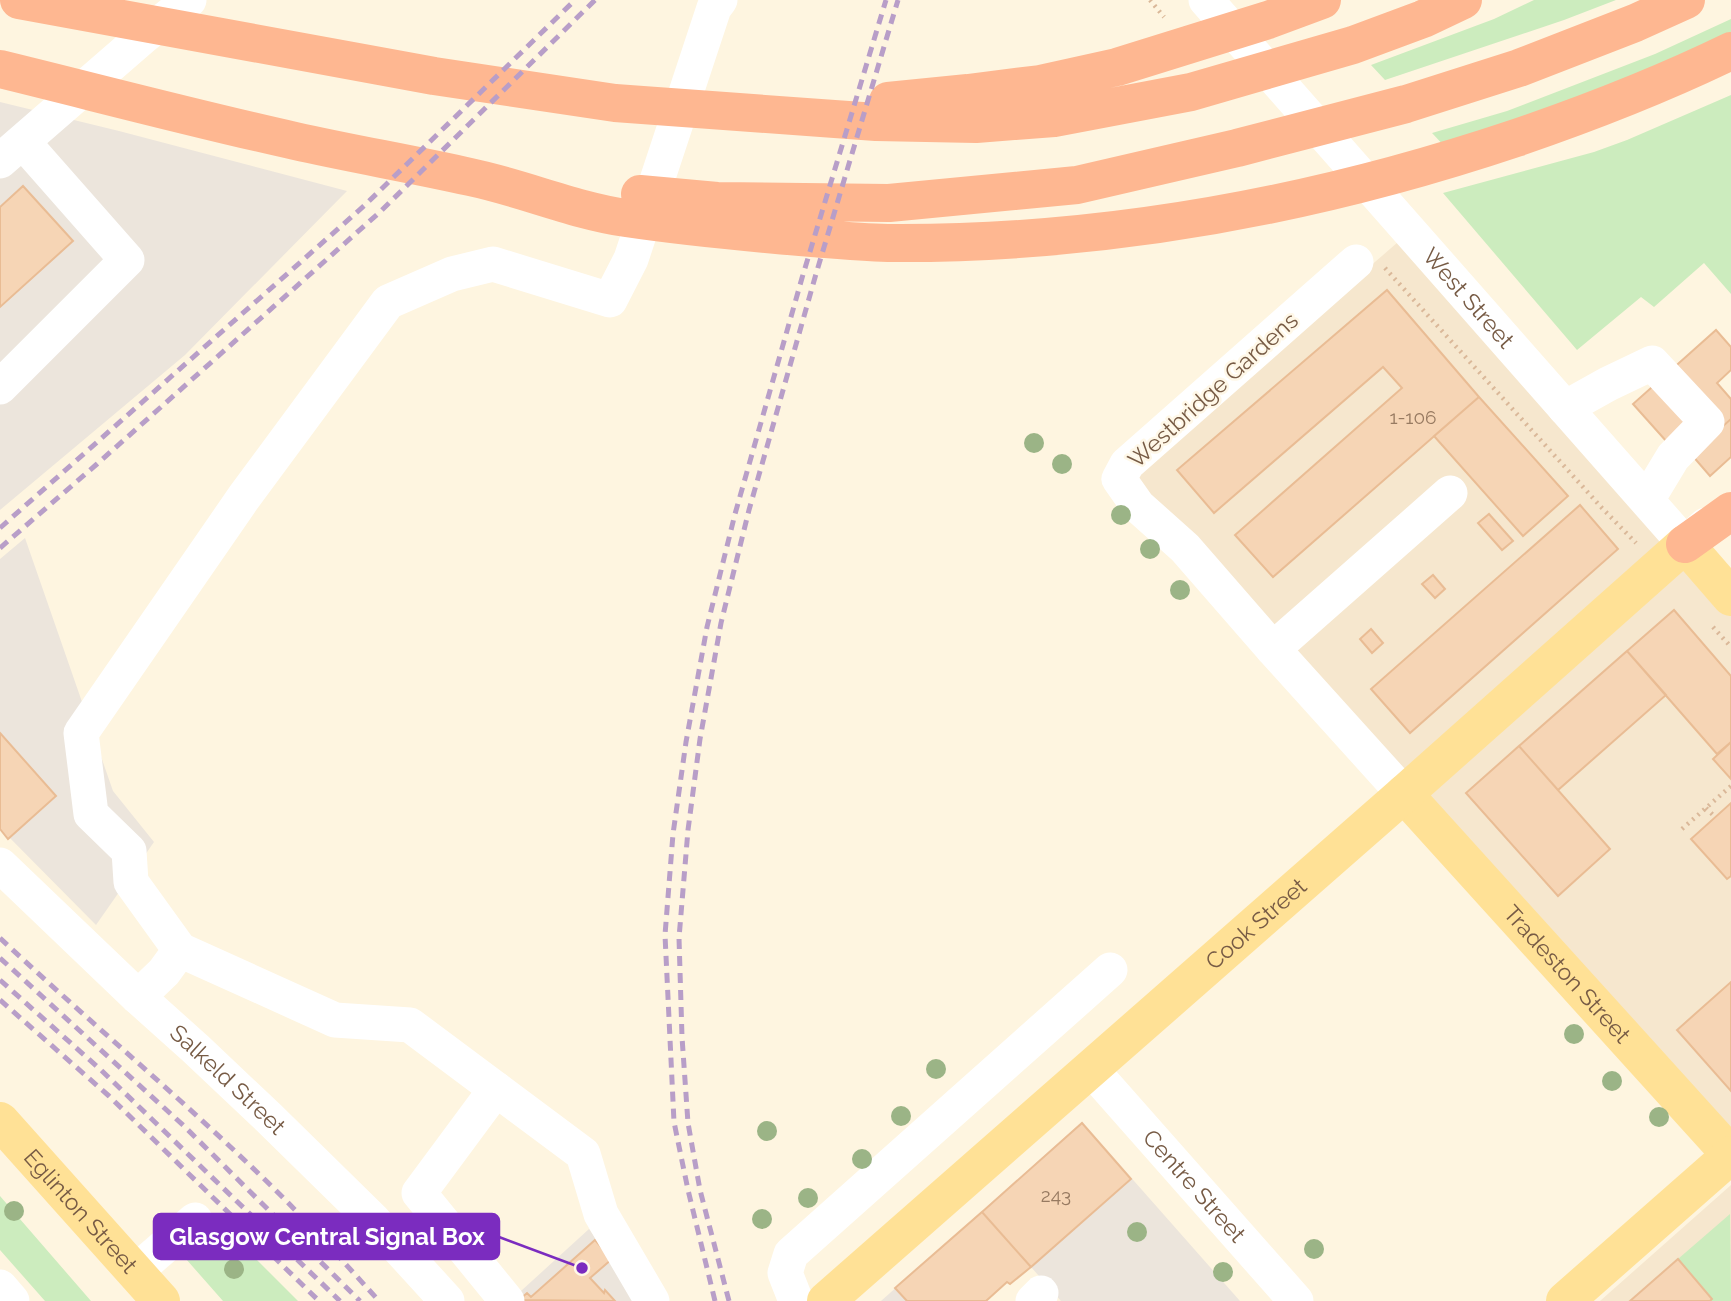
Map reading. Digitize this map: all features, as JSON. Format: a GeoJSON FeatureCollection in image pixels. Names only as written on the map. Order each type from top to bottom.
{"type":"FeatureCollection","features":[{"type":"Feature","properties":{"kind":"highway"},"geometry":{"type":"LineString","coordinates":[[19,0],[460,80],[615,103],[876,122],[975,124],[1054,118],[1191,93],[1353,45],[1423,19],[1463,0]]}},
{"type":"Feature","properties":{"kind":"highway"},"geometry":{"type":"LineString","coordinates":[[485,180],[717,201],[889,203],[1077,185],[1237,148],[1406,104],[1518,68],[1635,23],[1686,0]]}},
{"type":"Feature","properties":{"kind":"highway"},"geometry":{"type":"LineString","coordinates":[[764,113],[1040,84],[1117,67],[1268,20],[1319,1]]}},
{"type":"Feature","properties":{"kind":"highway"},"geometry":{"type":"LineString","coordinates":[[0,69],[294,141],[485,180],[571,206],[623,218],[764,234],[889,243],[1015,240],[1104,231],[1277,203],[1455,158],[1582,116],[1731,51]]}},
{"type":"Feature","properties":{"kind":"highway"},"geometry":{"type":"LineString","coordinates":[[1672,555],[1731,511]]}},
{"type":"Feature","properties":{"kind":"main road","name":"West Street"},"geometry":{"type":"LineString","coordinates":[[1672,555],[1719,609]]}},
{"type":"Feature","properties":{"kind":"main road","name":"Cook Street"},"geometry":{"type":"LineString","coordinates":[[826,1301],[1405,794],[1672,555]]}},
{"type":"Feature","properties":{"kind":"main road","name":"Tradeston Street"},"geometry":{"type":"LineString","coordinates":[[1405,794],[1731,1155]]}},
{"type":"Feature","properties":{"kind":"main road","name":"Eglinton Street"},"geometry":{"type":"LineString","coordinates":[[0,1121],[161,1301]]}},
{"type":"Feature","properties":{"kind":"main road"},"geometry":{"type":"LineString","coordinates":[[1565,1301],[1731,1155]]}},
{"type":"Feature","properties":{"kind":"street"},"geometry":{"type":"LineString","coordinates":[[0,387],[127,260],[11,152],[189,0]]}},
{"type":"Feature","properties":{"kind":"street"},"geometry":{"type":"LineString","coordinates":[[652,1301],[601,1213],[583,1154],[410,1025],[335,1020],[180,950],[131,883],[129,851],[91,814],[81,733],[244,497],[388,302],[452,274],[493,264],[610,300],[631,259],[714,8],[720,0]]}},
{"type":"Feature","properties":{"kind":"street","name":"West Street"},"geometry":{"type":"LineString","coordinates":[[1206,0],[1647,500],[1672,555]]}},
{"type":"Feature","properties":{"kind":"street","name":"Westbridge Gardens"},"geometry":{"type":"LineString","coordinates":[[1367,261],[1127,464],[1118,480],[1138,506],[1185,548],[1405,794]]}},
{"type":"Feature","properties":{"kind":"street"},"geometry":{"type":"LineString","coordinates":[[1565,408],[1652,363],[1707,422],[1673,457],[1647,500]]}},
{"type":"Feature","properties":{"kind":"street"},"geometry":{"type":"LineString","coordinates":[[1273,649],[1450,493]]}},
{"type":"Feature","properties":{"kind":"street"},"geometry":{"type":"LineString","coordinates":[[1672,555],[1731,503]]}},
{"type":"Feature","properties":{"kind":"street","name":"Salkeld Street"},"geometry":{"type":"LineString","coordinates":[[0,865],[340,1187],[447,1301]]}},
{"type":"Feature","properties":{"kind":"street"},"geometry":{"type":"LineString","coordinates":[[138,997],[164,972],[180,950]]}},
{"type":"Feature","properties":{"kind":"street"},"geometry":{"type":"LineString","coordinates":[[796,1301],[785,1273],[791,1254],[1110,970]]}},
{"type":"Feature","properties":{"kind":"street","name":"Centre Street"},"geometry":{"type":"LineString","coordinates":[[1091,1069],[1296,1301]]}},
{"type":"Feature","properties":{"kind":"street"},"geometry":{"type":"LineString","coordinates":[[496,1089],[419,1193],[507,1301]]}},
{"type":"Feature","properties":{"kind":"street"},"geometry":{"type":"LineString","coordinates":[[135,1272],[195,1220]]}},
{"type":"Feature","properties":{"kind":"street"},"geometry":{"type":"LineString","coordinates":[[0,1287],[12,1301]]}},
{"type":"Feature","properties":{"kind":"path"},"geometry":{"type":"LineString","coordinates":[[1150,0],[1168,21]]}},
{"type":"Feature","properties":{"kind":"path"},"geometry":{"type":"LineString","coordinates":[[1367,261],[1602,508],[1672,555]]}},
{"type":"Feature","properties":{"kind":"path"},"geometry":{"type":"LineString","coordinates":[[1719,609],[1731,648]]}},
{"type":"Feature","properties":{"kind":"path"},"geometry":{"type":"LineString","coordinates":[[1682,829],[1731,786]]}},
{"type":"Feature","properties":{"kind":"path"},"geometry":{"type":"LineString","coordinates":[[1706,808],[1715,817]]}},
{"type":"Feature","properties":{"kind":"shaded area"},"geometry":{"type":"Polygon","coordinates":[[[0,102],[347,191],[185,355],[0,510],[0,102]]]}},
{"type":"Feature","properties":{"kind":"shaded area"},"geometry":{"type":"Polygon","coordinates":[[[1405,236],[1731,589],[1731,1130],[1128,476],[1405,236]]]}},
{"type":"Feature","properties":{"kind":"shaded area"},"geometry":{"type":"Polygon","coordinates":[[[25,538],[113,791],[154,842],[96,925],[0,828],[0,559],[25,538]]]}},
{"type":"Feature","properties":{"kind":"shaded area"},"geometry":{"type":"Polygon","coordinates":[[[1082,1122],[1240,1301],[1061,1301],[1031,1267],[1010,1284],[1007,1282],[986,1301],[881,1301],[1082,1122]]]}},
{"type":"Feature","properties":{"kind":"shaded area"},"geometry":{"type":"Polygon","coordinates":[[[1731,1185],[1731,1301],[1600,1301],[1731,1185]]]}},
{"type":"Feature","properties":{"kind":"shaded area"},"geometry":{"type":"Polygon","coordinates":[[[589,1229],[642,1301],[510,1301],[589,1229]]]}},
{"type":"Feature","properties":{"kind":"green space"},"geometry":{"type":"Polygon","coordinates":[[[1534,0],[1616,0],[1385,80],[1371,65],[1494,19],[1534,0]]]}},
{"type":"Feature","properties":{"kind":"green space"},"geometry":{"type":"Polygon","coordinates":[[[1731,19],[1731,37],[1448,150],[1432,133],[1507,111],[1655,54],[1731,19]]]}},
{"type":"Feature","properties":{"kind":"green space"},"geometry":{"type":"Polygon","coordinates":[[[1731,95],[1731,294],[1704,263],[1654,307],[1641,297],[1577,350],[1443,193],[1594,152],[1731,95]]]}},
{"type":"Feature","properties":{"kind":"green space"},"geometry":{"type":"Polygon","coordinates":[[[0,1196],[91,1301],[45,1301],[0,1250],[0,1196]]]}},
{"type":"Feature","properties":{"kind":"green space"},"geometry":{"type":"Polygon","coordinates":[[[1730,1214],[1731,1301],[1710,1301],[1712,1298],[1678,1259],[1730,1214]]]}},
{"type":"Feature","properties":{"kind":"green space"},"geometry":{"type":"Polygon","coordinates":[[[222,1225],[298,1301],[223,1301],[186,1259],[222,1225]]]}},
{"type":"Feature","properties":{"kind":"building"},"geometry":{"type":"Polygon","coordinates":[[[23,186],[73,241],[0,307],[0,207],[23,186]]]}},
{"type":"Feature","properties":{"kind":"building"},"geometry":{"type":"Polygon","coordinates":[[[1387,290],[1479,397],[1273,577],[1235,535],[1402,388],[1383,367],[1214,513],[1177,470],[1387,290]]]}},
{"type":"Feature","properties":{"kind":"building"},"geometry":{"type":"Polygon","coordinates":[[[1716,330],[1731,347],[1731,370],[1717,383],[1731,399],[1731,419],[1684,461],[1633,404],[1716,330]]]}},
{"type":"Feature","properties":{"kind":"building"},"geometry":{"type":"Polygon","coordinates":[[[1479,397],[1568,496],[1523,536],[1434,436],[1479,397]]]}},
{"type":"Feature","properties":{"kind":"building"},"geometry":{"type":"Polygon","coordinates":[[[1731,419],[1731,457],[1710,476],[1691,454],[1731,419]]]}},
{"type":"Feature","properties":{"kind":"building"},"geometry":{"type":"Polygon","coordinates":[[[1580,505],[1618,549],[1410,733],[1371,689],[1580,505]]]}},
{"type":"Feature","properties":{"kind":"building"},"geometry":{"type":"Polygon","coordinates":[[[1489,514],[1513,541],[1502,550],[1478,523],[1489,514]]]}},
{"type":"Feature","properties":{"kind":"building"},"geometry":{"type":"Polygon","coordinates":[[[1433,575],[1445,589],[1435,598],[1422,584],[1433,575]]]}},
{"type":"Feature","properties":{"kind":"building"},"geometry":{"type":"Polygon","coordinates":[[[1674,610],[1731,676],[1731,742],[1717,754],[1627,651],[1674,610]]]}},
{"type":"Feature","properties":{"kind":"building"},"geometry":{"type":"Polygon","coordinates":[[[1371,629],[1383,643],[1372,653],[1360,639],[1371,629]]]}},
{"type":"Feature","properties":{"kind":"building"},"geometry":{"type":"Polygon","coordinates":[[[1627,651],[1666,695],[1558,790],[1519,746],[1627,651]]]}},
{"type":"Feature","properties":{"kind":"building"},"geometry":{"type":"Polygon","coordinates":[[[0,733],[56,796],[8,839],[0,829],[0,733]]]}},
{"type":"Feature","properties":{"kind":"building"},"geometry":{"type":"Polygon","coordinates":[[[1731,742],[1731,779],[1713,759],[1731,742]]]}},
{"type":"Feature","properties":{"kind":"building"},"geometry":{"type":"Polygon","coordinates":[[[1519,746],[1610,849],[1558,896],[1466,793],[1519,746]]]}},
{"type":"Feature","properties":{"kind":"building"},"geometry":{"type":"Polygon","coordinates":[[[1731,803],[1731,876],[1727,879],[1691,839],[1731,803]]]}},
{"type":"Feature","properties":{"kind":"building"},"geometry":{"type":"Polygon","coordinates":[[[1731,982],[1731,1091],[1677,1030],[1731,982]]]}},
{"type":"Feature","properties":{"kind":"building"},"geometry":{"type":"Polygon","coordinates":[[[1082,1123],[1131,1179],[1031,1267],[982,1212],[1082,1123]]]}},
{"type":"Feature","properties":{"kind":"building"},"geometry":{"type":"Polygon","coordinates":[[[982,1212],[1031,1267],[1010,1284],[1007,1282],[986,1301],[907,1301],[895,1288],[982,1212]]]}},
{"type":"Feature","properties":{"kind":"building"},"geometry":{"type":"Polygon","coordinates":[[[595,1240],[612,1259],[590,1278],[615,1301],[519,1300],[527,1293],[531,1297],[595,1240]]]}},
{"type":"Feature","properties":{"kind":"building"},"geometry":{"type":"Polygon","coordinates":[[[1678,1259],[1712,1299],[1710,1301],[1630,1301],[1678,1259]]]}},
{"type":"Feature","properties":{"kind":"railway"},"geometry":{"type":"LineString","coordinates":[[0,528],[365,205],[575,0]]}},
{"type":"Feature","properties":{"kind":"railway"},"geometry":{"type":"LineString","coordinates":[[0,548],[381,211],[595,0]]}},
{"type":"Feature","properties":{"kind":"railway"},"geometry":{"type":"LineString","coordinates":[[715,1301],[674,1122],[665,935],[673,834],[707,627],[735,514],[802,278],[886,0]]}},
{"type":"Feature","properties":{"kind":"railway"},"geometry":{"type":"LineString","coordinates":[[729,1301],[700,1190],[688,1123],[679,938],[688,830],[700,739],[721,623],[749,510],[898,0]]}},
{"type":"Feature","properties":{"kind":"railway"},"geometry":{"type":"LineString","coordinates":[[0,938],[259,1174],[379,1301]]}},
{"type":"Feature","properties":{"kind":"railway"},"geometry":{"type":"LineString","coordinates":[[0,958],[184,1126],[360,1301]]}},
{"type":"Feature","properties":{"kind":"railway"},"geometry":{"type":"LineString","coordinates":[[0,980],[101,1070],[340,1301]]}},
{"type":"Feature","properties":{"kind":"railway"},"geometry":{"type":"LineString","coordinates":[[0,1000],[109,1096],[319,1301]]}},
{"type":"Feature","properties":{"kind":"place","name":"Glasgow Central Signal Box"},"geometry":{"type":"Point","coordinates":[582,1268]}}]}
